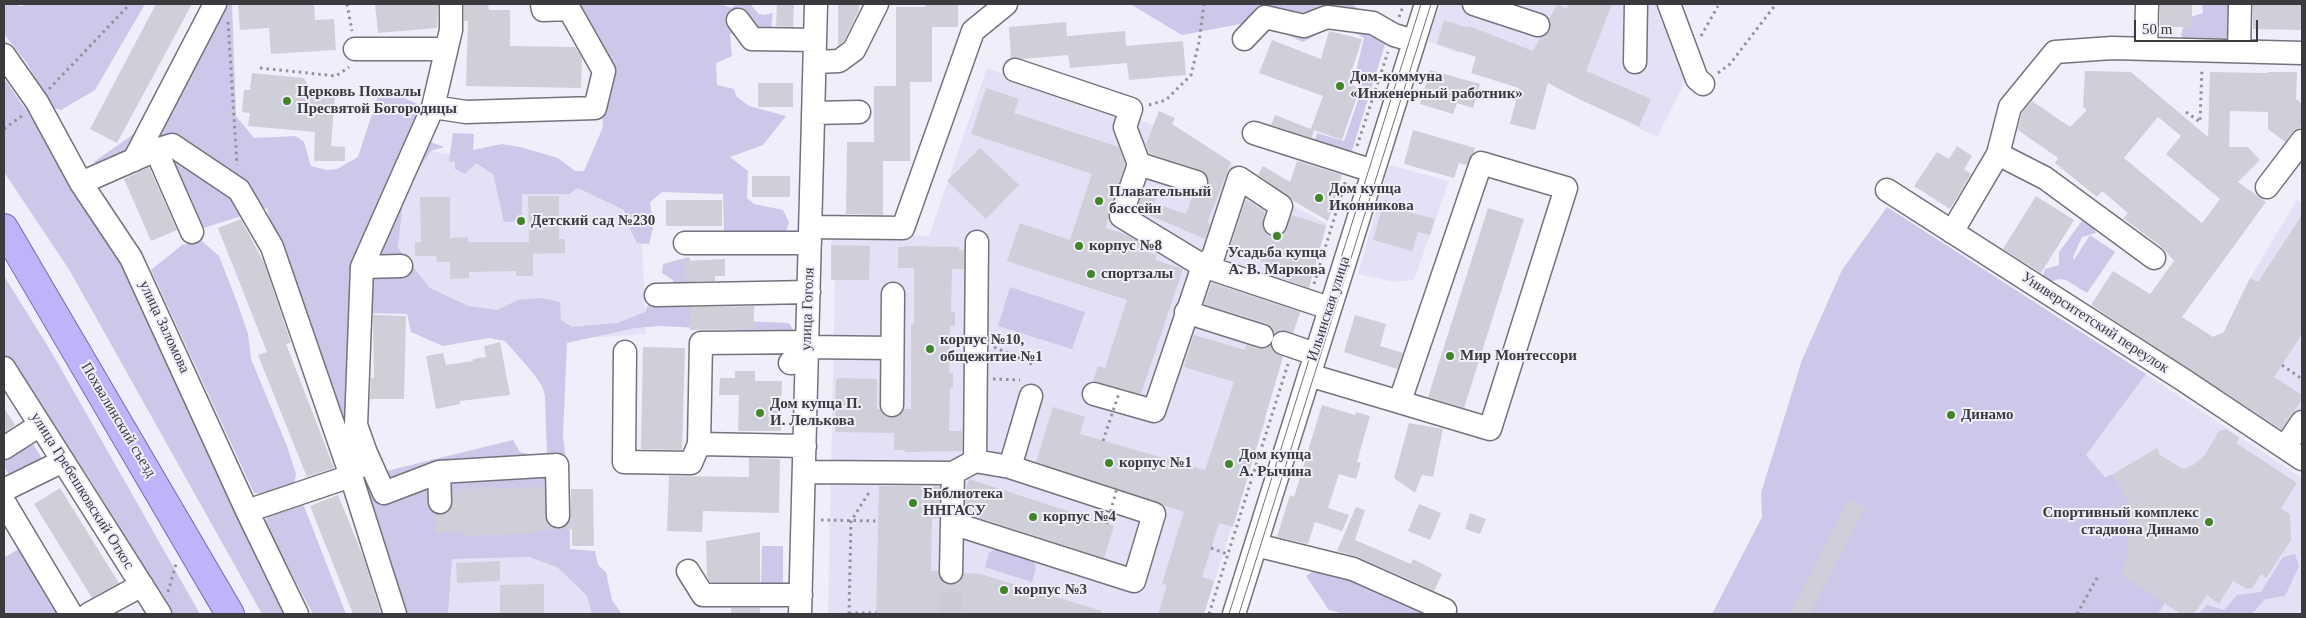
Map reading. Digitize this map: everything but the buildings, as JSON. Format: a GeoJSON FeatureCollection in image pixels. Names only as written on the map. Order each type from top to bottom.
{"type":"FeatureCollection","features":[{"type":"Feature","properties":{"kind":"main road","name":"Похвалинский съезд"},"geometry":{"type":"LineString","coordinates":[[4,228],[230,614]]}},
{"type":"Feature","properties":{"kind":"street"},"geometry":{"type":"LineString","coordinates":[[451,4],[450,30],[433,107],[362,267],[356,425],[384,493],[439,472],[556,466],[558,516]]}},
{"type":"Feature","properties":{"kind":"street"},"geometry":{"type":"LineString","coordinates":[[433,107],[466,112],[595,108],[604,71],[569,9],[543,10],[542,4]]}},
{"type":"Feature","properties":{"kind":"street","name":"улица Гоголя"},"geometry":{"type":"LineString","coordinates":[[801,605],[816,4]]}},
{"type":"Feature","properties":{"kind":"street"},"geometry":{"type":"LineString","coordinates":[[738,20],[752,39],[815,51],[839,60],[854,50],[877,4]]}},
{"type":"Feature","properties":{"kind":"street"},"geometry":{"type":"LineString","coordinates":[[685,243],[903,228],[973,31],[1006,4]]}},
{"type":"Feature","properties":{"kind":"street","name":"Ильинская улица"},"geometry":{"type":"LineString","coordinates":[[1234,614],[1426,4]]}},
{"type":"Feature","properties":{"kind":"street"},"geometry":{"type":"LineString","coordinates":[[1474,4],[1538,25]]}},
{"type":"Feature","properties":{"kind":"street"},"geometry":{"type":"LineString","coordinates":[[1636,4],[1636,62]]}},
{"type":"Feature","properties":{"kind":"street"},"geometry":{"type":"LineString","coordinates":[[1669,4],[1688,58],[1697,79],[1703,84]]}},
{"type":"Feature","properties":{"kind":"street"},"geometry":{"type":"LineString","coordinates":[[2146,49],[2147,4]]}},
{"type":"Feature","properties":{"kind":"street"},"geometry":{"type":"LineString","coordinates":[[2239,51],[2240,4]]}},
{"type":"Feature","properties":{"kind":"street"},"geometry":{"type":"LineString","coordinates":[[134,160],[221,8]]}},
{"type":"Feature","properties":{"kind":"street"},"geometry":{"type":"LineString","coordinates":[[1244,39],[1265,16],[1304,26],[1327,17],[1373,24],[1394,35],[1414,42]]}},
{"type":"Feature","properties":{"kind":"street"},"geometry":{"type":"LineString","coordinates":[[1952,232],[1998,154],[2010,107],[2055,52],[2112,48],[2302,53]]}},
{"type":"Feature","properties":{"kind":"street"},"geometry":{"type":"LineString","coordinates":[[365,49],[446,49]]}},
{"type":"Feature","properties":{"kind":"street","name":"улица Заломова"},"geometry":{"type":"LineString","coordinates":[[4,55],[32,107],[131,258],[246,511],[296,614]]}},
{"type":"Feature","properties":{"kind":"street"},"geometry":{"type":"LineString","coordinates":[[1015,70],[1131,110],[1125,127],[1138,164],[1121,216],[1203,266],[1330,308]]}},
{"type":"Feature","properties":{"kind":"street"},"geometry":{"type":"LineString","coordinates":[[814,113],[859,112]]}},
{"type":"Feature","properties":{"kind":"street"},"geometry":{"type":"LineString","coordinates":[[1254,133],[1373,171]]}},
{"type":"Feature","properties":{"kind":"street"},"geometry":{"type":"LineString","coordinates":[[2267,187],[2302,141]]}},
{"type":"Feature","properties":{"kind":"street"},"geometry":{"type":"LineString","coordinates":[[81,183],[156,150],[172,145],[239,190],[272,247],[351,476],[395,614]]}},
{"type":"Feature","properties":{"kind":"street"},"geometry":{"type":"LineString","coordinates":[[156,150],[192,232]]}},
{"type":"Feature","properties":{"kind":"street"},"geometry":{"type":"LineString","coordinates":[[1998,154],[2045,178],[2154,258]]}},
{"type":"Feature","properties":{"kind":"street"},"geometry":{"type":"LineString","coordinates":[[1283,343],[1312,364],[1400,401],[1490,429],[1566,188],[1481,163],[1400,401]]}},
{"type":"Feature","properties":{"kind":"street"},"geometry":{"type":"LineString","coordinates":[[1138,164],[1196,182]]}},
{"type":"Feature","properties":{"kind":"street"},"geometry":{"type":"LineString","coordinates":[[1094,394],[1154,411],[1186,312],[1203,266],[1213,257],[1239,178],[1281,206],[1275,224]]}},
{"type":"Feature","properties":{"kind":"street","name":"Университетский переулок"},"geometry":{"type":"LineString","coordinates":[[1887,190],[2294,453]]}},
{"type":"Feature","properties":{"kind":"street"},"geometry":{"type":"LineString","coordinates":[[975,461],[978,339],[977,242]]}},
{"type":"Feature","properties":{"kind":"street"},"geometry":{"type":"LineString","coordinates":[[362,267],[401,266]]}},
{"type":"Feature","properties":{"kind":"street"},"geometry":{"type":"LineString","coordinates":[[656,295],[809,292]]}},
{"type":"Feature","properties":{"kind":"street"},"geometry":{"type":"LineString","coordinates":[[892,405],[893,294]]}},
{"type":"Feature","properties":{"kind":"street"},"geometry":{"type":"LineString","coordinates":[[1186,312],[1262,336]]}},
{"type":"Feature","properties":{"kind":"street"},"geometry":{"type":"LineString","coordinates":[[625,352],[624,462],[691,463],[699,444],[701,343],[892,348]]}},
{"type":"Feature","properties":{"kind":"street"},"geometry":{"type":"LineString","coordinates":[[790,363],[798,362],[807,345]]}},
{"type":"Feature","properties":{"kind":"street","name":"улица Гребешковский Откос"},"geometry":{"type":"LineString","coordinates":[[4,368],[160,614]]}},
{"type":"Feature","properties":{"kind":"street"},"geometry":{"type":"LineString","coordinates":[[1010,467],[1026,388]]}},
{"type":"Feature","properties":{"kind":"street"},"geometry":{"type":"LineString","coordinates":[[2294,453],[2302,422]]}},
{"type":"Feature","properties":{"kind":"street"},"geometry":{"type":"LineString","coordinates":[[4,448],[40,425]]}},
{"type":"Feature","properties":{"kind":"street"},"geometry":{"type":"LineString","coordinates":[[699,444],[805,446]]}},
{"type":"Feature","properties":{"kind":"street"},"geometry":{"type":"LineString","coordinates":[[246,511],[351,476],[366,453]]}},
{"type":"Feature","properties":{"kind":"street"},"geometry":{"type":"LineString","coordinates":[[4,490],[63,460]]}},
{"type":"Feature","properties":{"kind":"street"},"geometry":{"type":"LineString","coordinates":[[804,472],[952,473],[975,461],[1010,467],[1154,514],[1134,581],[952,523]]}},
{"type":"Feature","properties":{"kind":"street"},"geometry":{"type":"LineString","coordinates":[[439,472],[440,502]]}},
{"type":"Feature","properties":{"kind":"street"},"geometry":{"type":"LineString","coordinates":[[951,572],[952,473]]}},
{"type":"Feature","properties":{"kind":"street"},"geometry":{"type":"LineString","coordinates":[[4,502],[71,614]]}},
{"type":"Feature","properties":{"kind":"street"},"geometry":{"type":"LineString","coordinates":[[1256,545],[1353,569],[1445,610]]}},
{"type":"Feature","properties":{"kind":"street"},"geometry":{"type":"LineString","coordinates":[[688,571],[703,595],[801,605]]}},
{"type":"Feature","properties":{"kind":"street"},"geometry":{"type":"LineString","coordinates":[[89,614],[142,586]]}},
{"type":"Feature","properties":{"kind":"path"},"geometry":{"type":"LineString","coordinates":[[4,129],[32,107],[130,4]]}},
{"type":"Feature","properties":{"kind":"path"},"geometry":{"type":"LineString","coordinates":[[260,68],[336,76],[365,49],[347,4]]}},
{"type":"Feature","properties":{"kind":"path"},"geometry":{"type":"LineString","coordinates":[[1131,110],[1166,100],[1191,75],[1199,42],[1204,4]]}},
{"type":"Feature","properties":{"kind":"path"},"geometry":{"type":"LineString","coordinates":[[1703,84],[1730,64],[1776,4]]}},
{"type":"Feature","properties":{"kind":"path"},"geometry":{"type":"LineString","coordinates":[[1688,58],[1718,6]]}},
{"type":"Feature","properties":{"kind":"path"},"geometry":{"type":"LineString","coordinates":[[221,8],[239,190]]}},
{"type":"Feature","properties":{"kind":"path"},"geometry":{"type":"LineString","coordinates":[[2186,112],[2200,122],[2202,68]]}},
{"type":"Feature","properties":{"kind":"path"},"geometry":{"type":"LineString","coordinates":[[978,339],[1034,365]]}},
{"type":"Feature","properties":{"kind":"path"},"geometry":{"type":"LineString","coordinates":[[2282,365],[2302,377]]}},
{"type":"Feature","properties":{"kind":"path"},"geometry":{"type":"LineString","coordinates":[[976,378],[1026,388]]}},
{"type":"Feature","properties":{"kind":"path"},"geometry":{"type":"LineString","coordinates":[[1103,441],[1119,393]]}},
{"type":"Feature","properties":{"kind":"path"},"geometry":{"type":"LineString","coordinates":[[876,613],[849,614],[851,521],[882,472]]}},
{"type":"Feature","properties":{"kind":"path"},"geometry":{"type":"LineString","coordinates":[[1107,524],[1117,488]]}},
{"type":"Feature","properties":{"kind":"path"},"geometry":{"type":"LineString","coordinates":[[803,520],[878,521]]}},
{"type":"Feature","properties":{"kind":"path"},"geometry":{"type":"LineString","coordinates":[[1211,548],[1228,554]]}},
{"type":"Feature","properties":{"kind":"path"},"geometry":{"type":"LineString","coordinates":[[2077,614],[2098,576]]}},
{"type":"Feature","properties":{"kind":"shaded area"},"geometry":{"type":"Polygon","coordinates":[[[4,4],[17,4],[19,6],[36,4],[145,4],[95,90],[61,110],[53,108],[26,62],[4,34],[4,4]]]}},
{"type":"Feature","properties":{"kind":"shaded area"},"geometry":{"type":"Polygon","coordinates":[[[212,4],[232,4],[236,116],[254,138],[296,136],[304,142],[311,166],[327,170],[337,169],[358,157],[381,87],[426,108],[428,141],[444,147],[431,151],[404,191],[398,248],[430,288],[468,306],[497,310],[518,300],[541,298],[560,302],[561,320],[572,327],[617,323],[645,312],[650,301],[670,294],[673,280],[662,273],[663,264],[689,257],[694,273],[699,277],[690,294],[697,319],[789,323],[795,333],[661,326],[635,328],[567,343],[563,435],[569,487],[570,549],[595,551],[598,565],[606,572],[612,600],[622,614],[592,614],[587,596],[557,567],[529,557],[452,559],[448,614],[388,614],[351,482],[370,475],[513,440],[520,452],[547,458],[545,396],[542,386],[533,373],[505,341],[489,338],[443,346],[411,332],[407,314],[363,313],[353,435],[337,460],[303,360],[267,208],[200,229],[165,157],[113,181],[94,162],[163,113],[212,4]]]}},
{"type":"Feature","properties":{"kind":"shaded area"},"geometry":{"type":"Polygon","coordinates":[[[571,4],[721,4],[731,8],[737,4],[750,4],[759,14],[773,13],[770,35],[730,34],[732,56],[716,63],[717,85],[734,89],[736,96],[749,106],[786,116],[763,145],[730,157],[748,171],[747,198],[754,204],[783,210],[789,222],[784,238],[758,231],[724,232],[723,194],[662,192],[650,202],[653,228],[649,244],[637,243],[624,210],[578,188],[569,194],[522,194],[522,221],[504,222],[493,174],[476,163],[465,174],[455,169],[455,162],[449,161],[453,133],[474,134],[473,150],[502,144],[520,147],[558,158],[575,171],[584,171],[603,127],[601,105],[605,92],[571,4]]]}},
{"type":"Feature","properties":{"kind":"shaded area"},"geometry":{"type":"Polygon","coordinates":[[[1130,4],[1352,4],[1364,14],[1392,22],[1349,160],[1312,148],[1317,133],[1344,141],[1362,89],[1354,80],[1364,38],[1339,23],[1303,42],[1256,21],[1182,35],[1130,4]]]}},
{"type":"Feature","properties":{"kind":"shaded area"},"geometry":{"type":"Polygon","coordinates":[[[1441,4],[1657,4],[1690,72],[1657,137],[1550,84],[1461,48],[1458,53],[1427,41],[1441,4]]]}},
{"type":"Feature","properties":{"kind":"shaded area"},"geometry":{"type":"Polygon","coordinates":[[[2202,4],[2231,4],[2233,27],[2222,43],[2186,43],[2181,35],[2185,19],[2203,13],[2202,4]]]}},
{"type":"Feature","properties":{"kind":"shaded area"},"geometry":{"type":"Polygon","coordinates":[[[987,68],[1174,132],[1176,127],[1299,209],[1327,224],[1291,340],[1288,340],[1267,406],[1259,417],[1266,419],[1204,614],[828,614],[835,280],[831,279],[832,235],[929,236],[987,68]]]}},
{"type":"Feature","properties":{"kind":"shaded area"},"geometry":{"type":"Polygon","coordinates":[[[4,78],[23,106],[36,120],[128,272],[289,614],[262,614],[70,271],[4,172],[4,78]]]}},
{"type":"Feature","properties":{"kind":"shaded area","name":"Детский сад №230"},"geometry":{"type":"Polygon","coordinates":[[[431,151],[596,179],[640,194],[646,334],[539,341],[420,321],[398,248],[404,191],[431,151]]]}},
{"type":"Feature","properties":{"kind":"shaded area"},"geometry":{"type":"Polygon","coordinates":[[[1389,165],[1449,181],[1414,280],[1395,282],[1358,274],[1389,165]]]}},
{"type":"Feature","properties":{"kind":"shaded area"},"geometry":{"type":"Polygon","coordinates":[[[2297,200],[2302,204],[2302,447],[2194,376],[2224,331],[2250,278],[2297,200]]]}},
{"type":"Feature","properties":{"kind":"shaded area","name":"Динамо"},"geometry":{"type":"Polygon","coordinates":[[[1887,207],[2146,374],[2086,455],[2105,477],[2113,474],[2134,511],[2127,517],[2128,545],[2165,603],[2158,614],[1712,614],[1762,517],[1761,493],[1802,360],[1842,270],[1887,207]]]}},
{"type":"Feature","properties":{"kind":"shaded area"},"geometry":{"type":"Polygon","coordinates":[[[2082,221],[2093,224],[2096,233],[2082,237],[2073,257],[2074,260],[2090,235],[2115,252],[2087,293],[2066,280],[2058,279],[2048,283],[2041,281],[2045,269],[2059,265],[2059,252],[2082,221]]]}},
{"type":"Feature","properties":{"kind":"shaded area"},"geometry":{"type":"Polygon","coordinates":[[[202,241],[219,256],[237,302],[248,334],[251,359],[287,446],[296,474],[293,489],[274,495],[254,493],[151,270],[182,245],[202,241]]]}},
{"type":"Feature","properties":{"kind":"shaded area"},"geometry":{"type":"Polygon","coordinates":[[[4,276],[52,353],[200,614],[172,614],[89,478],[4,357],[4,276]]]}},
{"type":"Feature","properties":{"kind":"shaded area"},"geometry":{"type":"Polygon","coordinates":[[[1010,287],[1085,312],[1072,349],[998,326],[1010,287]]]}},
{"type":"Feature","properties":{"kind":"shaded area","name":"Спортивный комплекс стадиона Динамо"},"geometry":{"type":"Polygon","coordinates":[[[2146,374],[2302,478],[2302,614],[2158,614],[2164,603],[2121,575],[2127,517],[2134,512],[2086,455],[2146,374]]]}},
{"type":"Feature","properties":{"kind":"shaded area"},"geometry":{"type":"Polygon","coordinates":[[[31,441],[45,463],[14,483],[4,467],[4,459],[31,441]]]}},
{"type":"Feature","properties":{"kind":"shaded area"},"geometry":{"type":"Polygon","coordinates":[[[302,501],[346,614],[313,614],[264,522],[271,512],[302,501]]]}},
{"type":"Feature","properties":{"kind":"shaded area"},"geometry":{"type":"Polygon","coordinates":[[[23,546],[80,607],[61,614],[4,614],[4,558],[23,546]]]}},
{"type":"Feature","properties":{"kind":"shaded area"},"geometry":{"type":"Polygon","coordinates":[[[762,546],[783,546],[783,591],[761,591],[762,546]]]}},
{"type":"Feature","properties":{"kind":"shaded area"},"geometry":{"type":"Polygon","coordinates":[[[996,549],[1033,560],[1036,568],[1032,582],[985,567],[989,553],[996,549]]]}},
{"type":"Feature","properties":{"kind":"shaded area"},"geometry":{"type":"Polygon","coordinates":[[[2295,554],[2299,566],[2285,596],[2265,599],[2252,614],[2198,614],[2207,605],[2224,610],[2237,595],[2261,592],[2283,557],[2295,554]]]}},
{"type":"Feature","properties":{"kind":"shaded area"},"geometry":{"type":"Polygon","coordinates":[[[529,557],[557,567],[587,597],[592,614],[448,614],[452,559],[529,557]]]}},
{"type":"Feature","properties":{"kind":"shaded area"},"geometry":{"type":"Polygon","coordinates":[[[1324,564],[1344,573],[1351,580],[1397,593],[1438,614],[1344,614],[1329,610],[1306,576],[1324,564]]]}},
{"type":"Feature","properties":{"kind":"tunnel"},"geometry":{"type":"LineString","coordinates":[[950,614],[951,572]]}},
{"type":"Feature","properties":{"kind":"tram line"},"geometry":{"type":"LineString","coordinates":[[1229,614],[1421,4]]}},
{"type":"Feature","properties":{"kind":"tram line"},"geometry":{"type":"LineString","coordinates":[[1239,614],[1431,4]]}},
{"type":"Feature","properties":{"kind":"place","name":"Дом-коммуна «Инженерный работник»"},"geometry":{"type":"Point","coordinates":[1340,86]}},
{"type":"Feature","properties":{"kind":"place","name":"Церковь Похвалы Пресвятой Богородицы"},"geometry":{"type":"Point","coordinates":[287,101]}},
{"type":"Feature","properties":{"kind":"place","name":"Дом купца Иконникова"},"geometry":{"type":"Point","coordinates":[1319,198]}},
{"type":"Feature","properties":{"kind":"place","name":"Плавательный бассейн"},"geometry":{"type":"Point","coordinates":[1099,201]}},
{"type":"Feature","properties":{"kind":"place","name":"Детский сад №230"},"geometry":{"type":"Point","coordinates":[521,221]}},
{"type":"Feature","properties":{"kind":"place","name":"Усадьба купца А. В. Маркова"},"geometry":{"type":"Point","coordinates":[1277,236]}},
{"type":"Feature","properties":{"kind":"place","name":"корпус №8"},"geometry":{"type":"Point","coordinates":[1079,246]}},
{"type":"Feature","properties":{"kind":"place","name":"спортзалы"},"geometry":{"type":"Point","coordinates":[1091,274]}},
{"type":"Feature","properties":{"kind":"place","name":"корпус №10, общежитие №1"},"geometry":{"type":"Point","coordinates":[930,349]}},
{"type":"Feature","properties":{"kind":"place","name":"Мир Монтессори"},"geometry":{"type":"Point","coordinates":[1450,356]}},
{"type":"Feature","properties":{"kind":"place","name":"Дом купца П. И. Лелькова"},"geometry":{"type":"Point","coordinates":[760,413]}},
{"type":"Feature","properties":{"kind":"place","name":"Динамо"},"geometry":{"type":"Point","coordinates":[1951,415]}},
{"type":"Feature","properties":{"kind":"place","name":"корпус №1"},"geometry":{"type":"Point","coordinates":[1109,463]}},
{"type":"Feature","properties":{"kind":"place","name":"Дом купца А. Рычина"},"geometry":{"type":"Point","coordinates":[1229,464]}},
{"type":"Feature","properties":{"kind":"place","name":"Библиотека ННГАСУ"},"geometry":{"type":"Point","coordinates":[913,503]}},
{"type":"Feature","properties":{"kind":"place","name":"корпус №4"},"geometry":{"type":"Point","coordinates":[1033,517]}},
{"type":"Feature","properties":{"kind":"place","name":"Спортивный комплекс стадиона Динамо"},"geometry":{"type":"Point","coordinates":[2209,522]}},
{"type":"Feature","properties":{"kind":"place","name":"корпус №3"},"geometry":{"type":"Point","coordinates":[1004,590]}}]}
